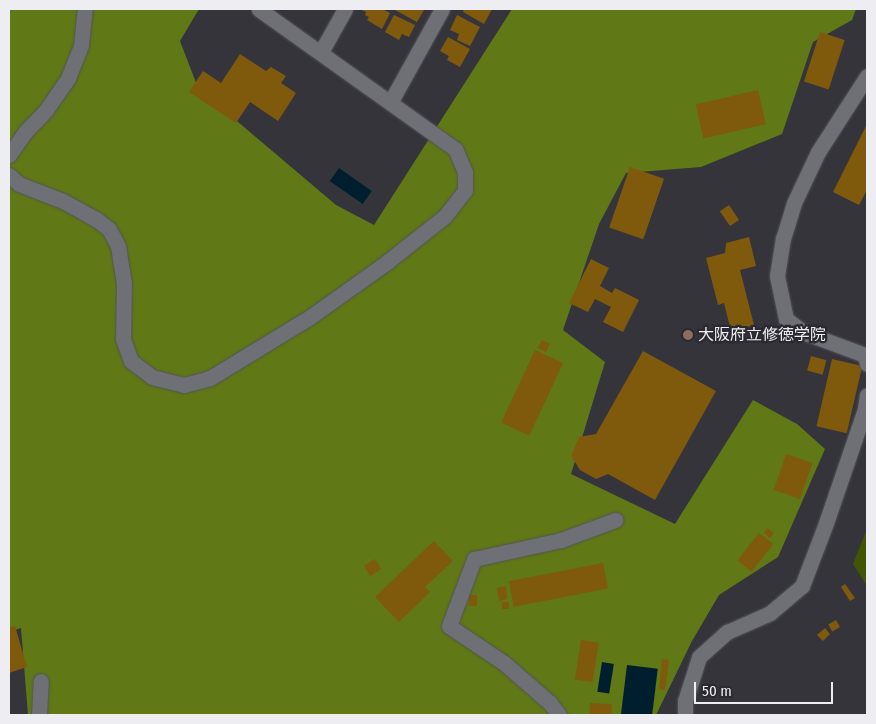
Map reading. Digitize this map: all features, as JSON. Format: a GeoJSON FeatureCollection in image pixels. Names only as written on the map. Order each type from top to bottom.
{"type":"FeatureCollection","features":[{"type":"Feature","properties":{"kind":"street"},"geometry":{"type":"LineString","coordinates":[[9,155],[26,131],[46,110],[68,78],[81,45],[85,9]]}},
{"type":"Feature","properties":{"kind":"street"},"geometry":{"type":"LineString","coordinates":[[9,174],[19,184],[63,201],[96,219],[109,230],[118,246],[124,283],[123,339],[131,361],[152,377],[184,386],[210,378],[310,317],[387,262],[445,216],[465,190],[465,172],[455,149],[259,9]]}},
{"type":"Feature","properties":{"kind":"street"},"geometry":{"type":"LineString","coordinates":[[321,52],[345,9]]}},
{"type":"Feature","properties":{"kind":"street"},"geometry":{"type":"LineString","coordinates":[[391,102],[442,9]]}},
{"type":"Feature","properties":{"kind":"street"},"geometry":{"type":"LineString","coordinates":[[867,76],[818,152],[794,202],[783,238],[777,276],[786,319],[803,332],[865,355],[867,364]]}},
{"type":"Feature","properties":{"kind":"street"},"geometry":{"type":"LineString","coordinates":[[685,715],[686,701],[699,657],[728,632],[770,614],[802,586],[832,506],[865,409],[867,396]]}},
{"type":"Feature","properties":{"kind":"street"},"geometry":{"type":"LineString","coordinates":[[559,715],[550,703],[504,663],[449,626],[474,559],[561,540],[615,520]]}},
{"type":"Feature","properties":{"kind":"street"},"geometry":{"type":"LineString","coordinates":[[39,715],[40,681]]}},
{"type":"Feature","properties":{"kind":"green space"},"geometry":{"type":"Polygon","coordinates":[[[9,9],[199,9],[180,41],[198,88],[336,205],[374,225],[512,9],[856,9],[852,20],[813,42],[782,134],[701,167],[626,173],[599,224],[563,330],[605,362],[571,474],[675,524],[753,400],[797,424],[825,449],[778,557],[719,595],[692,641],[656,715],[28,715],[21,628],[9,632],[9,9]]]}},
{"type":"Feature","properties":{"kind":"green space"},"geometry":{"type":"Polygon","coordinates":[[[867,529],[867,586],[853,564],[867,529]]]}},
{"type":"Feature","properties":{"kind":"water"},"geometry":{"type":"Polygon","coordinates":[[[339,168],[372,191],[363,204],[330,181],[339,168]]]}},
{"type":"Feature","properties":{"kind":"water"},"geometry":{"type":"Polygon","coordinates":[[[602,662],[614,664],[609,694],[597,692],[602,662]]]}},
{"type":"Feature","properties":{"kind":"water"},"geometry":{"type":"Polygon","coordinates":[[[627,665],[658,669],[652,715],[621,715],[627,665]]]}},
{"type":"Feature","properties":{"kind":"building"},"geometry":{"type":"Polygon","coordinates":[[[360,9],[382,9],[390,13],[382,29],[367,20],[369,17],[365,15],[366,12],[360,9]]]}},
{"type":"Feature","properties":{"kind":"building"},"geometry":{"type":"Polygon","coordinates":[[[396,9],[422,9],[424,10],[417,22],[396,9]]]}},
{"type":"Feature","properties":{"kind":"building"},"geometry":{"type":"Polygon","coordinates":[[[464,9],[492,9],[484,24],[463,12],[464,9]]]}},
{"type":"Feature","properties":{"kind":"building"},"geometry":{"type":"Polygon","coordinates":[[[394,15],[415,25],[409,37],[402,34],[399,40],[385,32],[394,15]]]}},
{"type":"Feature","properties":{"kind":"building"},"geometry":{"type":"Polygon","coordinates":[[[457,15],[480,27],[470,46],[457,40],[459,34],[450,30],[457,15]]]}},
{"type":"Feature","properties":{"kind":"building"},"geometry":{"type":"Polygon","coordinates":[[[820,32],[845,40],[829,89],[804,81],[820,32]]]}},
{"type":"Feature","properties":{"kind":"building"},"geometry":{"type":"Polygon","coordinates":[[[448,37],[470,49],[460,67],[447,60],[449,56],[440,51],[448,37]]]}},
{"type":"Feature","properties":{"kind":"building"},"geometry":{"type":"Polygon","coordinates":[[[240,54],[266,71],[271,67],[286,76],[281,83],[296,93],[278,121],[250,102],[236,123],[189,92],[203,71],[221,83],[240,54]]]}},
{"type":"Feature","properties":{"kind":"building"},"geometry":{"type":"Polygon","coordinates":[[[758,90],[766,124],[704,138],[696,104],[758,90]]]}},
{"type":"Feature","properties":{"kind":"building"},"geometry":{"type":"Polygon","coordinates":[[[867,124],[867,190],[859,205],[833,192],[867,124]]]}},
{"type":"Feature","properties":{"kind":"building"},"geometry":{"type":"Polygon","coordinates":[[[630,167],[664,179],[643,239],[609,228],[630,167]]]}},
{"type":"Feature","properties":{"kind":"building"},"geometry":{"type":"Polygon","coordinates":[[[729,205],[739,220],[730,226],[720,211],[729,205]]]}},
{"type":"Feature","properties":{"kind":"building"},"geometry":{"type":"Polygon","coordinates":[[[749,237],[756,266],[740,270],[754,325],[731,331],[724,303],[718,305],[706,258],[725,253],[726,243],[749,237]]]}},
{"type":"Feature","properties":{"kind":"building"},"geometry":{"type":"Polygon","coordinates":[[[591,259],[609,268],[600,286],[612,293],[615,288],[639,300],[623,332],[603,322],[611,307],[595,299],[588,312],[569,303],[591,259]]]}},
{"type":"Feature","properties":{"kind":"building"},"geometry":{"type":"Polygon","coordinates":[[[542,340],[550,344],[546,352],[538,348],[542,340]]]}},
{"type":"Feature","properties":{"kind":"building"},"geometry":{"type":"Polygon","coordinates":[[[535,350],[563,363],[529,436],[501,423],[535,350]]]}},
{"type":"Feature","properties":{"kind":"building"},"geometry":{"type":"Polygon","coordinates":[[[643,351],[716,391],[655,500],[608,474],[596,479],[580,470],[571,456],[579,437],[596,434],[643,351]]]}},
{"type":"Feature","properties":{"kind":"building"},"geometry":{"type":"Polygon","coordinates":[[[811,356],[826,360],[823,375],[807,370],[811,356]]]}},
{"type":"Feature","properties":{"kind":"building"},"geometry":{"type":"Polygon","coordinates":[[[832,359],[862,366],[847,433],[816,426],[832,359]]]}},
{"type":"Feature","properties":{"kind":"building"},"geometry":{"type":"Polygon","coordinates":[[[786,454],[812,463],[800,499],[774,490],[786,454]]]}},
{"type":"Feature","properties":{"kind":"building"},"geometry":{"type":"Polygon","coordinates":[[[767,528],[774,533],[770,538],[764,533],[767,528]]]}},
{"type":"Feature","properties":{"kind":"building"},"geometry":{"type":"Polygon","coordinates":[[[759,533],[773,544],[752,572],[737,561],[759,533]]]}},
{"type":"Feature","properties":{"kind":"building"},"geometry":{"type":"Polygon","coordinates":[[[434,541],[453,561],[425,587],[430,592],[399,622],[375,597],[434,541]]]}},
{"type":"Feature","properties":{"kind":"building"},"geometry":{"type":"Polygon","coordinates":[[[375,559],[381,569],[370,576],[364,566],[375,559]]]}},
{"type":"Feature","properties":{"kind":"building"},"geometry":{"type":"Polygon","coordinates":[[[603,563],[608,589],[514,607],[509,581],[603,563]]]}},
{"type":"Feature","properties":{"kind":"building"},"geometry":{"type":"Polygon","coordinates":[[[845,584],[855,598],[850,601],[841,587],[845,584]]]}},
{"type":"Feature","properties":{"kind":"building"},"geometry":{"type":"Polygon","coordinates":[[[506,586],[507,599],[499,601],[497,588],[506,586]]]}},
{"type":"Feature","properties":{"kind":"building"},"geometry":{"type":"Polygon","coordinates":[[[469,595],[477,595],[477,606],[469,606],[469,595]]]}},
{"type":"Feature","properties":{"kind":"building"},"geometry":{"type":"Polygon","coordinates":[[[502,602],[509,602],[509,609],[502,609],[502,602]]]}},
{"type":"Feature","properties":{"kind":"building"},"geometry":{"type":"Polygon","coordinates":[[[836,620],[840,627],[832,631],[828,624],[836,620]]]}},
{"type":"Feature","properties":{"kind":"building"},"geometry":{"type":"Polygon","coordinates":[[[15,626],[27,667],[9,673],[9,628],[15,626]]]}},
{"type":"Feature","properties":{"kind":"building"},"geometry":{"type":"Polygon","coordinates":[[[825,628],[830,634],[823,641],[817,635],[825,628]]]}},
{"type":"Feature","properties":{"kind":"building"},"geometry":{"type":"Polygon","coordinates":[[[581,640],[599,643],[593,682],[575,680],[581,640]]]}},
{"type":"Feature","properties":{"kind":"building"},"geometry":{"type":"Polygon","coordinates":[[[662,659],[669,660],[665,690],[659,689],[662,659]]]}},
{"type":"Feature","properties":{"kind":"building"},"geometry":{"type":"Polygon","coordinates":[[[590,703],[612,704],[611,715],[589,715],[590,703]]]}},
{"type":"Feature","properties":{"kind":"place","name":"大阪府立修徳学院"},"geometry":{"type":"Point","coordinates":[688,335]}}]}
